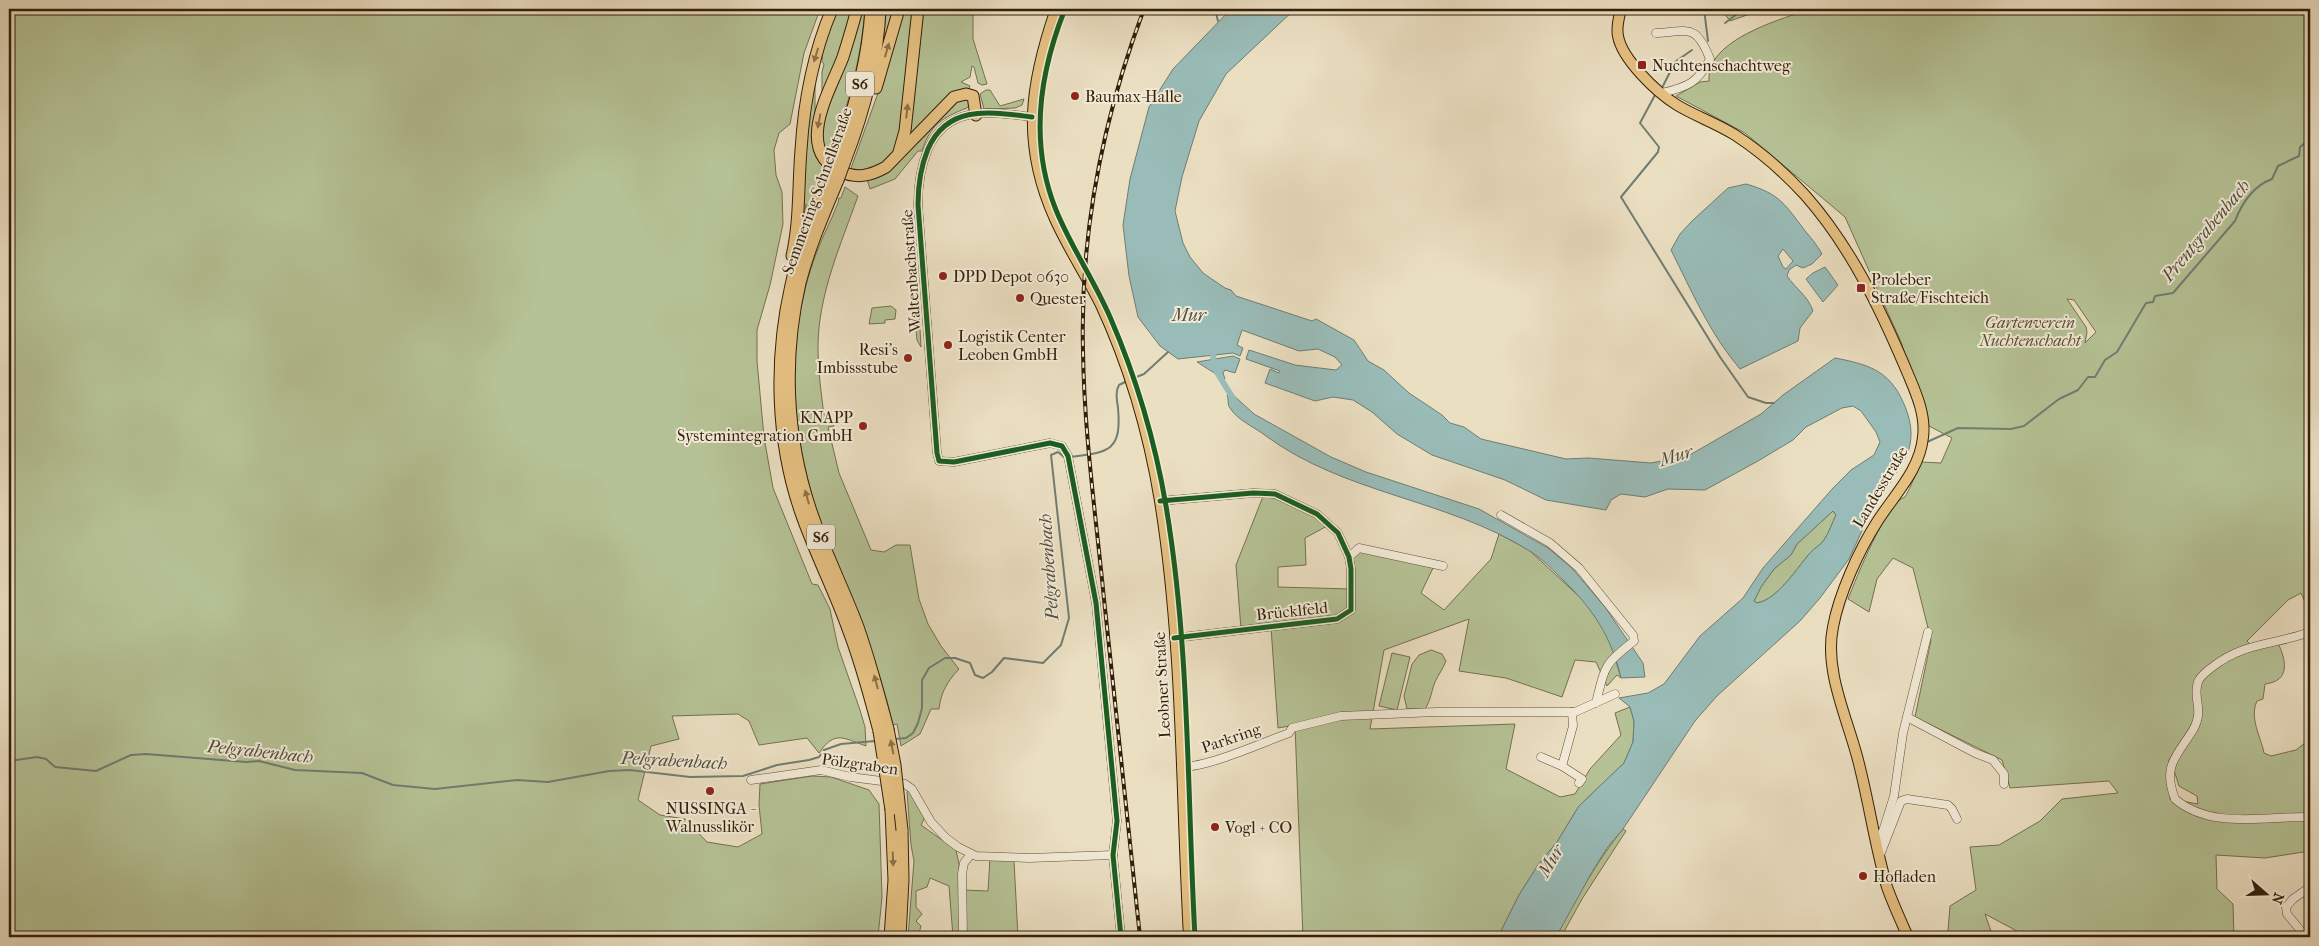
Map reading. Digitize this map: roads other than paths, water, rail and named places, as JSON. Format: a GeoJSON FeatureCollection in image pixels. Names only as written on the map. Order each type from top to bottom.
{"type":"FeatureCollection","features":[{"type":"Feature","properties":{"kind":"highway"},"geometry":{"type":"LineString","coordinates":[[791,285],[788,274],[799,212],[804,111],[812,66],[832,9]]}},
{"type":"Feature","properties":{"kind":"highway"},"geometry":{"type":"LineString","coordinates":[[857,9],[842,58],[819,116],[817,132],[819,148],[827,162],[837,170],[862,177],[880,171],[896,158],[959,94],[972,96],[976,115]]}},
{"type":"Feature","properties":{"kind":"highway","name":"Semmering Schnellstraße"},"geometry":{"type":"LineString","coordinates":[[841,159],[862,74],[870,30],[871,9]]}},
{"type":"Feature","properties":{"kind":"highway","name":"Semmering Schnellstraße"},"geometry":{"type":"LineString","coordinates":[[880,9],[879,32],[872,76],[858,127],[807,232],[791,285],[783,324],[780,394],[788,464],[801,512],[848,629],[895,765],[902,830],[903,880],[900,937]]}},
{"type":"Feature","properties":{"kind":"highway"},"geometry":{"type":"LineString","coordinates":[[858,127],[868,114],[899,9]]}},
{"type":"Feature","properties":{"kind":"highway"},"geometry":{"type":"LineString","coordinates":[[896,158],[905,131],[918,9]]}},
{"type":"Feature","properties":{"kind":"highway","name":"Semmering Schnellstraße"},"geometry":{"type":"LineString","coordinates":[[833,177],[800,283],[791,338],[789,372],[791,419],[797,462],[810,508],[857,626],[873,672],[883,730],[891,810],[894,880],[890,937]]}},
{"type":"Feature","properties":{"kind":"main road","name":"Leobner Straße"},"geometry":{"type":"LineString","coordinates":[[1056,9],[1037,71],[1032,117],[1034,151],[1049,204],[1100,304],[1130,380],[1146,432],[1160,501],[1174,638],[1189,937]]}},
{"type":"Feature","properties":{"kind":"main road","name":"Landesstraße"},"geometry":{"type":"LineString","coordinates":[[1621,9],[1617,32],[1624,52],[1662,93],[1676,104],[1733,134],[1761,154],[1804,195],[1834,232],[1866,283],[1897,347],[1918,402],[1923,422],[1923,438],[1920,452],[1911,472],[1875,524],[1865,542],[1841,597],[1832,628],[1831,652],[1836,682],[1855,749],[1880,855],[1893,903],[1908,937]]}},
{"type":"Feature","properties":{"kind":"street"},"geometry":{"type":"LineString","coordinates":[[1656,33],[1688,31],[1695,33],[1704,42],[1710,59],[1698,76],[1685,87],[1662,93]]}},
{"type":"Feature","properties":{"kind":"street","name":"Waltenbachstraße"},"geometry":{"type":"LineString","coordinates":[[1032,117],[1008,114],[956,118],[942,126],[932,140],[920,176],[918,205],[937,453],[938,461],[954,462],[1050,443],[1062,446],[1068,457],[1096,604],[1117,821],[1113,854]]}},
{"type":"Feature","properties":{"kind":"street","name":"Brücklfeld"},"geometry":{"type":"LineString","coordinates":[[1160,501],[1253,493],[1275,494],[1317,514],[1338,533],[1349,557],[1351,569],[1351,610],[1337,619],[1174,638]]}},
{"type":"Feature","properties":{"kind":"street"},"geometry":{"type":"LineString","coordinates":[[1501,515],[1550,543],[1579,568],[1627,627],[1634,641],[1611,659],[1604,671],[1596,703]]}},
{"type":"Feature","properties":{"kind":"street"},"geometry":{"type":"LineString","coordinates":[[1349,557],[1359,548],[1443,566]]}},
{"type":"Feature","properties":{"kind":"street"},"geometry":{"type":"LineString","coordinates":[[1877,842],[1883,831],[1894,796],[1903,733],[1928,632]]}},
{"type":"Feature","properties":{"kind":"street"},"geometry":{"type":"LineString","coordinates":[[2309,633],[2250,646],[2216,665],[2200,678],[2197,683],[2200,714],[2175,754],[2171,774],[2176,799],[2185,807],[2207,815],[2231,820],[2280,816],[2310,817]]}},
{"type":"Feature","properties":{"kind":"street"},"geometry":{"type":"LineString","coordinates":[[1562,766],[1573,726],[1572,712],[1615,694]]}},
{"type":"Feature","properties":{"kind":"street","name":"Parkring"},"geometry":{"type":"LineString","coordinates":[[1181,767],[1188,767],[1229,755],[1289,733],[1292,728],[1341,716],[1436,712],[1572,712]]}},
{"type":"Feature","properties":{"kind":"street"},"geometry":{"type":"LineString","coordinates":[[1907,718],[1975,753],[1993,760],[2004,774],[2004,784]]}},
{"type":"Feature","properties":{"kind":"street"},"geometry":{"type":"LineString","coordinates":[[1541,757],[1562,766],[1582,779],[1579,783]]}},
{"type":"Feature","properties":{"kind":"street","name":"Pölzgraben"},"geometry":{"type":"LineString","coordinates":[[752,780],[821,770],[850,777],[905,784],[918,797],[936,828],[951,842],[971,854],[1030,858],[1113,854]]}},
{"type":"Feature","properties":{"kind":"street"},"geometry":{"type":"LineString","coordinates":[[1880,855],[1901,801],[1907,799],[1948,805],[1957,819]]}},
{"type":"Feature","properties":{"kind":"street"},"geometry":{"type":"LineString","coordinates":[[963,937],[962,874],[964,863],[971,854]]}},
{"type":"Feature","properties":{"kind":"street"},"geometry":{"type":"LineString","coordinates":[[1113,854],[1121,937]]}},
{"type":"Feature","properties":{"kind":"street"},"geometry":{"type":"LineString","coordinates":[[2306,937],[2287,914],[2286,907],[2293,899],[2310,887]]}},
{"type":"Feature","properties":{"kind":"water","name":"Mur"},"geometry":{"type":"Polygon","coordinates":[[[1231,9],[1295,9],[1226,74],[1199,121],[1182,177],[1175,211],[1183,243],[1190,257],[1203,273],[1231,290],[1236,296],[1312,321],[1316,319],[1354,340],[1368,361],[1384,370],[1409,393],[1442,415],[1450,423],[1464,427],[1481,439],[1566,459],[1588,458],[1651,463],[1688,456],[1761,414],[1783,395],[1835,358],[1870,367],[1879,372],[1894,386],[1906,409],[1911,432],[1907,455],[1867,520],[1849,559],[1800,621],[1717,696],[1695,721],[1623,829],[1607,848],[1556,937],[1498,937],[1519,895],[1538,865],[1557,842],[1579,806],[1624,763],[1633,742],[1634,721],[1630,707],[1619,698],[1648,693],[1664,684],[1700,636],[1743,598],[1763,568],[1833,488],[1851,470],[1874,455],[1880,442],[1876,432],[1861,411],[1853,406],[1842,408],[1806,427],[1793,440],[1758,461],[1705,490],[1668,489],[1645,497],[1621,494],[1611,500],[1606,510],[1546,500],[1505,480],[1432,455],[1397,434],[1372,412],[1353,400],[1333,397],[1315,401],[1265,383],[1270,369],[1279,373],[1280,371],[1246,359],[1249,350],[1295,365],[1336,370],[1342,365],[1335,357],[1318,349],[1299,351],[1242,330],[1237,345],[1243,348],[1240,356],[1233,353],[1178,359],[1160,346],[1138,317],[1129,276],[1123,225],[1130,179],[1149,107],[1173,69],[1231,9]],[[1833,511],[1797,544],[1791,555],[1774,569],[1754,601],[1757,603],[1765,600],[1779,590],[1810,553],[1823,542],[1836,515],[1833,511]]]}},
{"type":"Feature","properties":{"kind":"water"},"geometry":{"type":"Polygon","coordinates":[[[1746,184],[1775,196],[1787,208],[1822,254],[1812,264],[1803,268],[1796,265],[1789,270],[1787,276],[1805,297],[1813,311],[1800,328],[1798,341],[1740,369],[1729,356],[1711,327],[1671,250],[1680,234],[1728,188],[1746,184]],[[1783,249],[1778,256],[1783,267],[1786,269],[1793,261],[1783,249]]]}},
{"type":"Feature","properties":{"kind":"water"},"geometry":{"type":"Polygon","coordinates":[[[1825,267],[1838,285],[1823,302],[1806,279],[1825,267]]]}},
{"type":"Feature","properties":{"kind":"water"},"geometry":{"type":"Polygon","coordinates":[[[1233,356],[1240,359],[1235,373],[1225,370],[1223,373],[1225,379],[1221,382],[1216,374],[1197,362],[1233,356]]]}},
{"type":"Feature","properties":{"kind":"water"},"geometry":{"type":"Polygon","coordinates":[[[1231,393],[1254,414],[1331,457],[1366,472],[1479,509],[1548,548],[1571,567],[1605,607],[1643,663],[1645,677],[1621,678],[1613,650],[1593,614],[1585,603],[1548,565],[1533,553],[1496,533],[1464,519],[1362,484],[1329,471],[1297,455],[1237,416],[1229,405],[1227,395],[1231,393]]]}},
{"type":"Feature","properties":{"kind":"waterway"},"geometry":{"type":"LineString","coordinates":[[1215,9],[1218,21]]}},
{"type":"Feature","properties":{"kind":"waterway"},"geometry":{"type":"LineString","coordinates":[[1704,9],[1708,41]]}},
{"type":"Feature","properties":{"kind":"waterway"},"geometry":{"type":"LineString","coordinates":[[1725,23],[1741,11],[1748,9]]}},
{"type":"Feature","properties":{"kind":"waterway"},"geometry":{"type":"LineString","coordinates":[[1663,86],[1675,62],[1692,50]]}},
{"type":"Feature","properties":{"kind":"waterway"},"geometry":{"type":"LineString","coordinates":[[1655,95],[1640,123],[1659,147],[1658,152],[1621,197],[1720,357],[1748,397],[1766,403],[1774,403]]}},
{"type":"Feature","properties":{"kind":"waterway","name":"Prentgrabenbach"},"geometry":{"type":"LineString","coordinates":[[1927,442],[1958,428],[2011,429],[2024,426],[2059,399],[2078,390],[2088,377],[2095,377],[2105,360],[2117,352],[2146,303],[2153,302],[2155,296],[2173,293],[2235,221],[2249,196],[2259,186],[2272,179],[2278,166],[2299,156],[2300,147],[2305,143],[2310,131]]}},
{"type":"Feature","properties":{"kind":"waterway"},"geometry":{"type":"LineString","coordinates":[[1212,348],[1215,369],[1234,400]]}},
{"type":"Feature","properties":{"kind":"waterway","name":"Pelgrabenbach"},"geometry":{"type":"LineString","coordinates":[[1134,378],[1144,374],[1168,352]]}},
{"type":"Feature","properties":{"kind":"waterway","name":"Pelgrabenbach"},"geometry":{"type":"LineString","coordinates":[[1070,457],[1103,451],[1115,442],[1119,423],[1117,390],[1119,385],[1127,381]]}},
{"type":"Feature","properties":{"kind":"waterway","name":"Pelgrabenbach"},"geometry":{"type":"LineString","coordinates":[[895,739],[906,738],[913,733],[922,708],[922,680],[929,668],[945,658],[955,658],[970,663],[975,675],[983,678],[992,672],[1004,658],[1043,663],[1061,645],[1069,618],[1051,455],[1058,452],[1065,458]]}},
{"type":"Feature","properties":{"kind":"waterway","name":"Pelgrabenbach"},"geometry":{"type":"LineString","coordinates":[[9,761],[37,757],[46,759],[55,767],[96,771],[131,755],[146,754],[246,762],[259,761],[295,770],[362,773],[393,785],[435,789],[517,780],[548,782],[609,771],[630,770],[690,777],[743,776],[777,765],[819,757],[824,750],[841,744],[875,741]]}},
{"type":"Feature","properties":{"kind":"railway"},"geometry":{"type":"LineString","coordinates":[[1140,937],[1088,444],[1084,381],[1083,307],[1090,220],[1097,177],[1117,92],[1129,50],[1144,9]]}},
{"type":"Feature","properties":{"kind":"place","name":"Nuchtenschachtweg"},"geometry":{"type":"Point","coordinates":[1642,65]}},
{"type":"Feature","properties":{"kind":"place","name":"Baumax-Halle"},"geometry":{"type":"Point","coordinates":[1075,96]}},
{"type":"Feature","properties":{"kind":"place","name":"DPD Depot 0630"},"geometry":{"type":"Point","coordinates":[943,276]}},
{"type":"Feature","properties":{"kind":"place","name":"Proleber Straße/Fischteich"},"geometry":{"type":"Point","coordinates":[1861,288]}},
{"type":"Feature","properties":{"kind":"place","name":"Quester"},"geometry":{"type":"Point","coordinates":[1020,298]}},
{"type":"Feature","properties":{"kind":"place","name":"Logistik Center Leoben GmbH"},"geometry":{"type":"Point","coordinates":[948,345]}},
{"type":"Feature","properties":{"kind":"place","name":"Resi's Imbissstube"},"geometry":{"type":"Point","coordinates":[908,358]}},
{"type":"Feature","properties":{"kind":"place","name":"KNAPP Systemintegration GmbH"},"geometry":{"type":"Point","coordinates":[863,426]}},
{"type":"Feature","properties":{"kind":"place","name":"NUSSINGA - Walnusslikör"},"geometry":{"type":"Point","coordinates":[710,791]}},
{"type":"Feature","properties":{"kind":"place","name":"Vogl + CO"},"geometry":{"type":"Point","coordinates":[1215,827]}},
{"type":"Feature","properties":{"kind":"place","name":"Hofladen"},"geometry":{"type":"Point","coordinates":[1863,876]}},
{"type":"Feature","properties":{"kind":"park label","name":"Gartenverein Nuchtenschacht"},"geometry":{"type":"Point","coordinates":[2030,331]}}]}
